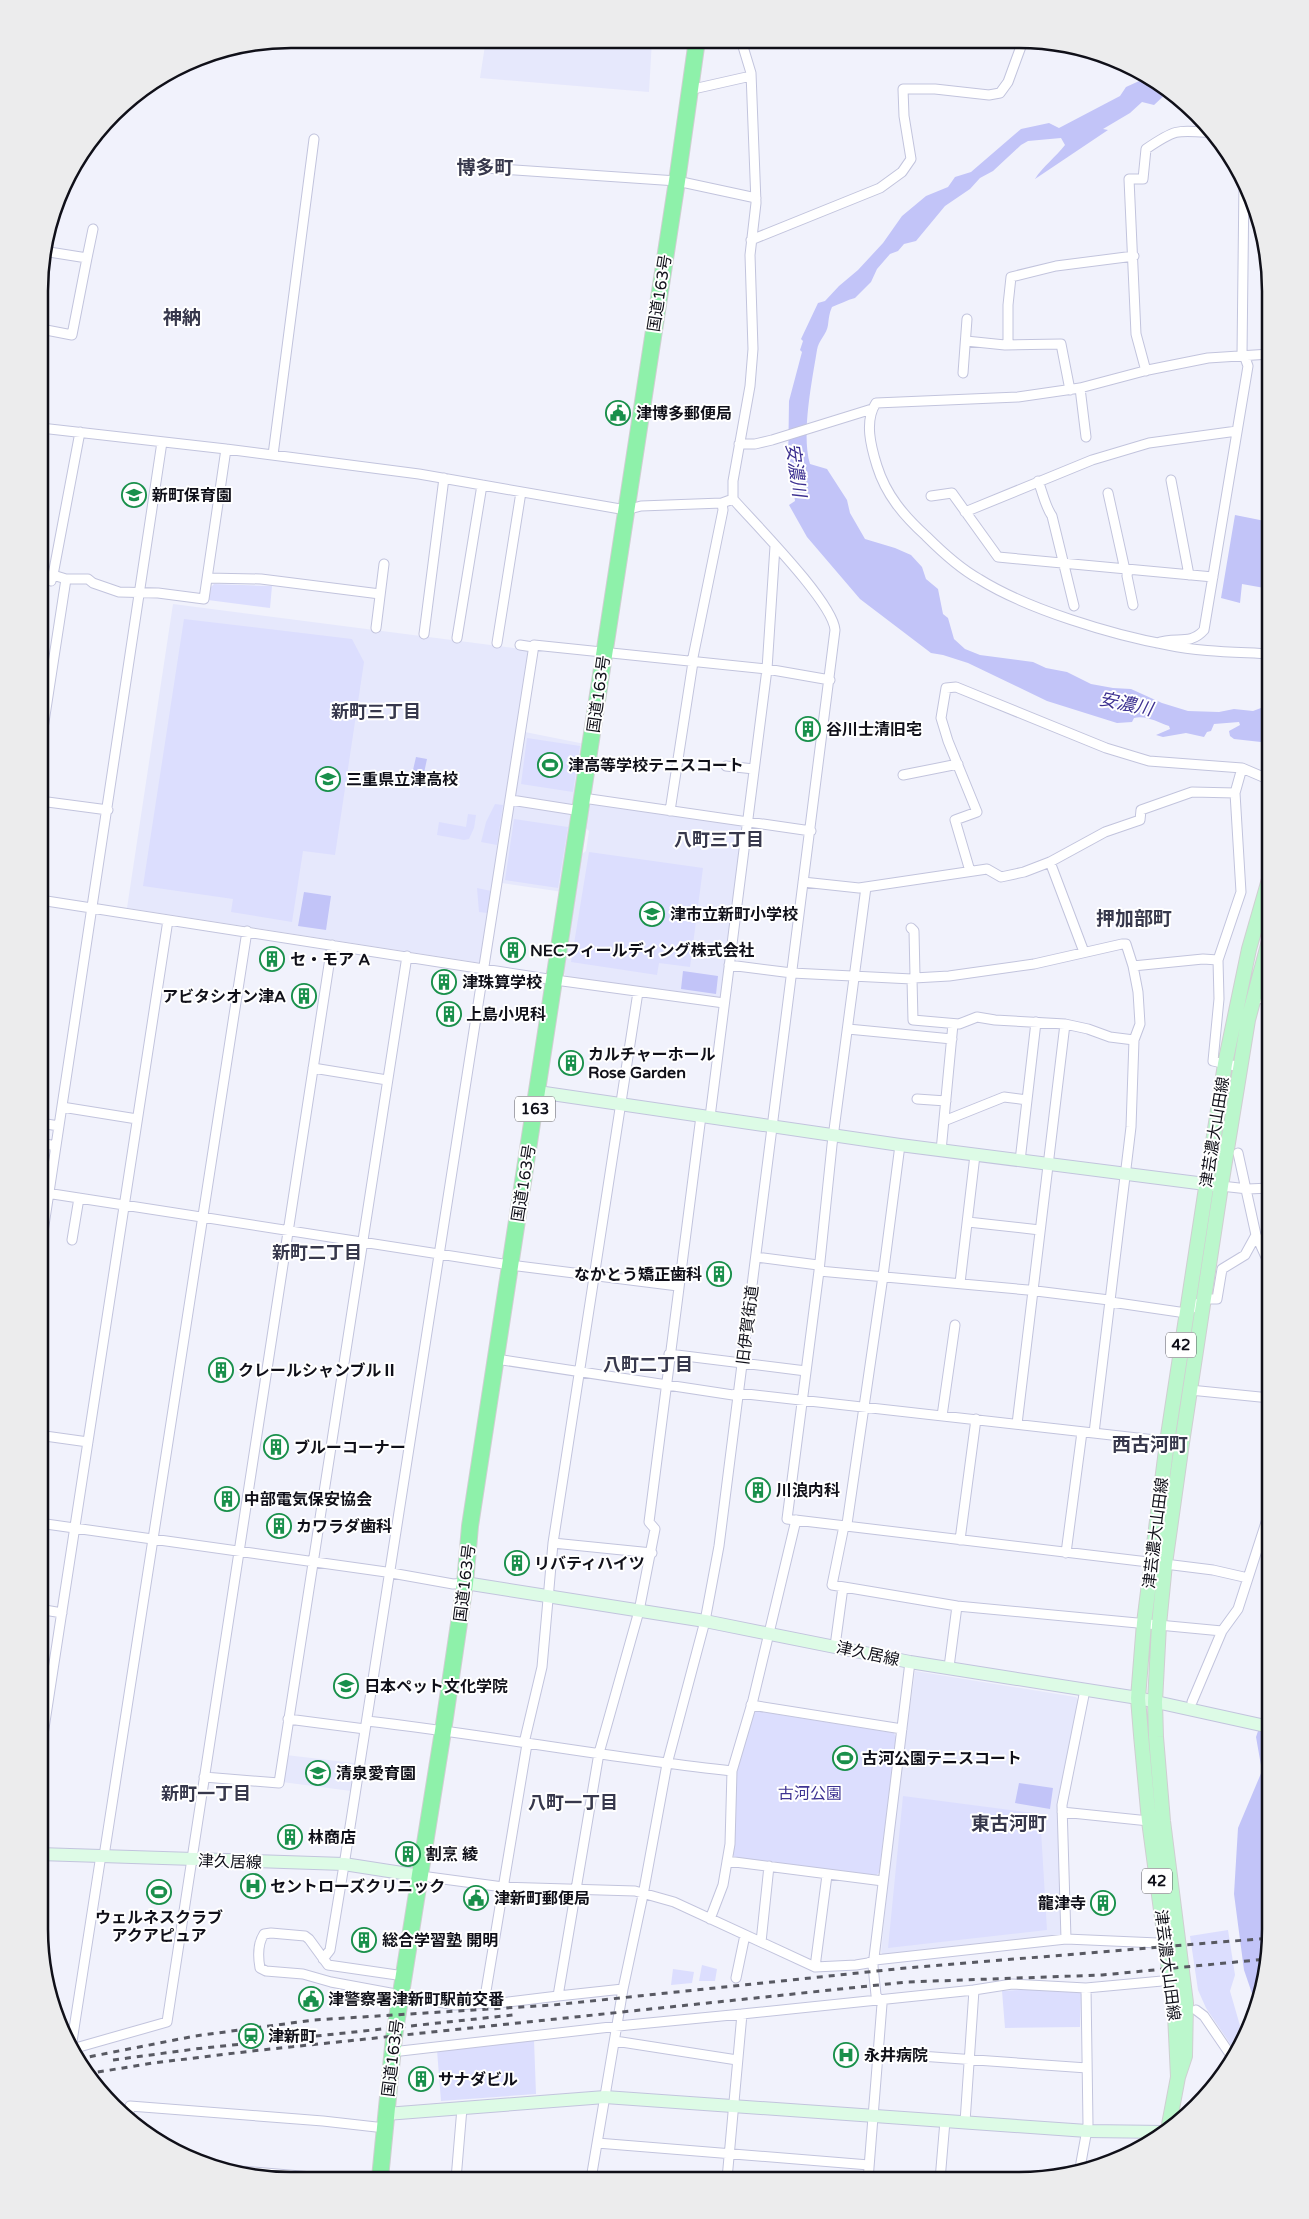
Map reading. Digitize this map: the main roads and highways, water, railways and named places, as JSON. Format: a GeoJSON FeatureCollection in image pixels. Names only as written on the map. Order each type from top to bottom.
{"type":"FeatureCollection","features":[{"type":"Feature","properties":{"kind":"highway","name":"国道163号"},"geometry":{"type":"LineString","coordinates":[[381,2172],[392,2052],[421,1876],[465,1583],[470,1526],[582,805],[696,48]]}},
{"type":"Feature","properties":{"kind":"main road","name":"津芸濃大山田線"},"geometry":{"type":"LineString","coordinates":[[1178,2078],[1174,2006],[1149,1821],[1138,1698],[1144,1623],[1167,1442],[1224,1064],[1262,905]]}},
{"type":"Feature","properties":{"kind":"main road","name":"津芸濃大山田線"},"geometry":{"type":"LineString","coordinates":[[1170,2119],[1178,2078],[1185,2056],[1186,2003],[1160,1795],[1155,1702],[1159,1625],[1165,1564],[1182,1443],[1221,1186],[1240,1067],[1262,970]]}},
{"type":"Feature","properties":{"kind":"water","name":"安濃川"},"geometry":{"type":"Polygon","coordinates":[[[1141,80],[1164,96],[1154,105],[1142,102],[1130,113],[1103,129],[1108,130],[1035,179],[1065,145],[1061,138],[1028,141],[1021,145],[993,171],[980,178],[970,189],[945,206],[916,241],[904,244],[898,251],[890,254],[877,269],[871,282],[855,298],[832,307],[827,328],[817,350],[810,392],[807,438],[810,464],[827,469],[847,500],[850,513],[865,539],[911,555],[922,567],[926,579],[938,589],[943,614],[948,618],[954,639],[965,649],[980,655],[1033,662],[1046,668],[1067,672],[1091,684],[1131,689],[1162,703],[1188,711],[1219,712],[1234,709],[1253,711],[1261,708],[1262,742],[1234,739],[1230,736],[1229,731],[1240,725],[1239,722],[1214,724],[1211,731],[1207,732],[1204,737],[1186,733],[1163,737],[1156,735],[1170,729],[1169,726],[1156,721],[1138,717],[1134,718],[1132,722],[1117,723],[1047,701],[968,663],[931,653],[860,599],[807,537],[789,505],[795,501],[792,479],[788,470],[789,401],[802,352],[800,350],[803,341],[801,339],[818,303],[825,301],[858,270],[883,243],[902,216],[926,196],[948,187],[955,177],[971,172],[1021,129],[1049,123],[1059,128],[1120,96],[1126,87],[1141,80]]]}},
{"type":"Feature","properties":{"kind":"water"},"geometry":{"type":"Polygon","coordinates":[[[1235,515],[1262,520],[1262,588],[1242,584],[1240,603],[1221,598],[1235,515]]]}},
{"type":"Feature","properties":{"kind":"water"},"geometry":{"type":"Polygon","coordinates":[[[416,757],[427,759],[424,773],[413,770],[416,757]]]}},
{"type":"Feature","properties":{"kind":"water"},"geometry":{"type":"Polygon","coordinates":[[[304,892],[331,896],[326,930],[298,926],[304,892]]]}},
{"type":"Feature","properties":{"kind":"water"},"geometry":{"type":"Polygon","coordinates":[[[683,971],[718,976],[716,994],[681,989],[683,971]]]}},
{"type":"Feature","properties":{"kind":"water"},"geometry":{"type":"Polygon","coordinates":[[[1262,1719],[1262,1771],[1256,1737],[1262,1719]]]}},
{"type":"Feature","properties":{"kind":"water"},"geometry":{"type":"Polygon","coordinates":[[[1262,1771],[1262,1929],[1257,1976],[1252,1994],[1244,1970],[1234,1894],[1238,1828],[1262,1771]]]}},
{"type":"Feature","properties":{"kind":"water"},"geometry":{"type":"Polygon","coordinates":[[[1019,1783],[1053,1788],[1050,1809],[1015,1803],[1019,1783]]]}},
{"type":"Feature","properties":{"kind":"railway"},"geometry":{"type":"LineString","coordinates":[[84,2058],[195,2036],[314,2020],[553,2005],[906,1968],[1261,1939]]}},
{"type":"Feature","properties":{"kind":"railway"},"geometry":{"type":"LineString","coordinates":[[95,2073],[153,2063],[252,2051],[907,1982],[1102,1975],[1259,1960]]}},
{"type":"Feature","properties":{"kind":"railway"},"geometry":{"type":"LineString","coordinates":[[113,2060],[195,2049],[513,2015]]}},
{"type":"Feature","properties":{"kind":"place","name":"津博多郵便局"},"geometry":{"type":"Point","coordinates":[618,413]}},
{"type":"Feature","properties":{"kind":"place","name":"新町保育園"},"geometry":{"type":"Point","coordinates":[134,495]}},
{"type":"Feature","properties":{"kind":"place","name":"谷川士清旧宅"},"geometry":{"type":"Point","coordinates":[808,729]}},
{"type":"Feature","properties":{"kind":"place","name":"津高等学校テニスコート"},"geometry":{"type":"Point","coordinates":[550,765]}},
{"type":"Feature","properties":{"kind":"place","name":"三重県立津高校"},"geometry":{"type":"Point","coordinates":[328,779]}},
{"type":"Feature","properties":{"kind":"place","name":"津市立新町小学校"},"geometry":{"type":"Point","coordinates":[652,914]}},
{"type":"Feature","properties":{"kind":"place","name":"NECフィールディング株式会社"},"geometry":{"type":"Point","coordinates":[513,950]}},
{"type":"Feature","properties":{"kind":"place","name":"セ・モア A"},"geometry":{"type":"Point","coordinates":[272,959]}},
{"type":"Feature","properties":{"kind":"place","name":"津珠算学校"},"geometry":{"type":"Point","coordinates":[444,982]}},
{"type":"Feature","properties":{"kind":"place","name":"アビタシオン津A"},"geometry":{"type":"Point","coordinates":[304,996]}},
{"type":"Feature","properties":{"kind":"place","name":"上島小児科"},"geometry":{"type":"Point","coordinates":[449,1014]}},
{"type":"Feature","properties":{"kind":"place","name":"カルチャーホール Rose Garden"},"geometry":{"type":"Point","coordinates":[571,1063]}},
{"type":"Feature","properties":{"kind":"place","name":"なかとう矯正歯科"},"geometry":{"type":"Point","coordinates":[719,1274]}},
{"type":"Feature","properties":{"kind":"place","name":"クレールシャンブルⅡ"},"geometry":{"type":"Point","coordinates":[221,1370]}},
{"type":"Feature","properties":{"kind":"place","name":"ブルーコーナー"},"geometry":{"type":"Point","coordinates":[276,1447]}},
{"type":"Feature","properties":{"kind":"place","name":"川浪内科"},"geometry":{"type":"Point","coordinates":[758,1490]}},
{"type":"Feature","properties":{"kind":"place","name":"中部電気保安協会"},"geometry":{"type":"Point","coordinates":[227,1499]}},
{"type":"Feature","properties":{"kind":"place","name":"カワラダ歯科"},"geometry":{"type":"Point","coordinates":[279,1526]}},
{"type":"Feature","properties":{"kind":"place","name":"リバティハイツ"},"geometry":{"type":"Point","coordinates":[517,1563]}},
{"type":"Feature","properties":{"kind":"place","name":"日本ペット文化学院"},"geometry":{"type":"Point","coordinates":[346,1686]}},
{"type":"Feature","properties":{"kind":"place","name":"古河公園テニスコート"},"geometry":{"type":"Point","coordinates":[845,1758]}},
{"type":"Feature","properties":{"kind":"place","name":"清泉愛育園"},"geometry":{"type":"Point","coordinates":[318,1773]}},
{"type":"Feature","properties":{"kind":"place","name":"林商店"},"geometry":{"type":"Point","coordinates":[290,1837]}},
{"type":"Feature","properties":{"kind":"place","name":"割烹 綾"},"geometry":{"type":"Point","coordinates":[408,1854]}},
{"type":"Feature","properties":{"kind":"place","name":"セントローズクリニック"},"geometry":{"type":"Point","coordinates":[253,1886]}},
{"type":"Feature","properties":{"kind":"place","name":"ウェルネスクラブ アクアピュア"},"geometry":{"type":"Point","coordinates":[159,1892]}},
{"type":"Feature","properties":{"kind":"place","name":"津新町郵便局"},"geometry":{"type":"Point","coordinates":[476,1898]}},
{"type":"Feature","properties":{"kind":"place","name":"龍津寺"},"geometry":{"type":"Point","coordinates":[1103,1903]}},
{"type":"Feature","properties":{"kind":"place","name":"総合学習塾 開明"},"geometry":{"type":"Point","coordinates":[364,1940]}},
{"type":"Feature","properties":{"kind":"place","name":"津警察署津新町駅前交番"},"geometry":{"type":"Point","coordinates":[311,1999]}},
{"type":"Feature","properties":{"kind":"place","name":"津新町"},"geometry":{"type":"Point","coordinates":[251,2036]}},
{"type":"Feature","properties":{"kind":"place","name":"永井病院"},"geometry":{"type":"Point","coordinates":[846,2055]}},
{"type":"Feature","properties":{"kind":"place","name":"サナダビル"},"geometry":{"type":"Point","coordinates":[421,2079]}},
{"type":"Feature","properties":{"kind":"district","name":"博多町"},"geometry":{"type":"Point","coordinates":[485,167]}},
{"type":"Feature","properties":{"kind":"district","name":"神納"},"geometry":{"type":"Point","coordinates":[182,317]}},
{"type":"Feature","properties":{"kind":"district","name":"新町三丁目"},"geometry":{"type":"Point","coordinates":[376,712]}},
{"type":"Feature","properties":{"kind":"district","name":"八町三丁目"},"geometry":{"type":"Point","coordinates":[719,840]}},
{"type":"Feature","properties":{"kind":"district","name":"押加部町"},"geometry":{"type":"Point","coordinates":[1134,918]}},
{"type":"Feature","properties":{"kind":"district","name":"新町二丁目"},"geometry":{"type":"Point","coordinates":[317,1253]}},
{"type":"Feature","properties":{"kind":"district","name":"八町二丁目"},"geometry":{"type":"Point","coordinates":[648,1365]}},
{"type":"Feature","properties":{"kind":"district","name":"西古河町"},"geometry":{"type":"Point","coordinates":[1150,1444]}},
{"type":"Feature","properties":{"kind":"district","name":"新町一丁目"},"geometry":{"type":"Point","coordinates":[206,1794]}},
{"type":"Feature","properties":{"kind":"district","name":"八町一丁目"},"geometry":{"type":"Point","coordinates":[573,1803]}},
{"type":"Feature","properties":{"kind":"district","name":"東古河町"},"geometry":{"type":"Point","coordinates":[1009,1823]}},
{"type":"Feature","properties":{"kind":"park label","name":"古河公園"},"geometry":{"type":"Point","coordinates":[810,1793]}}]}
